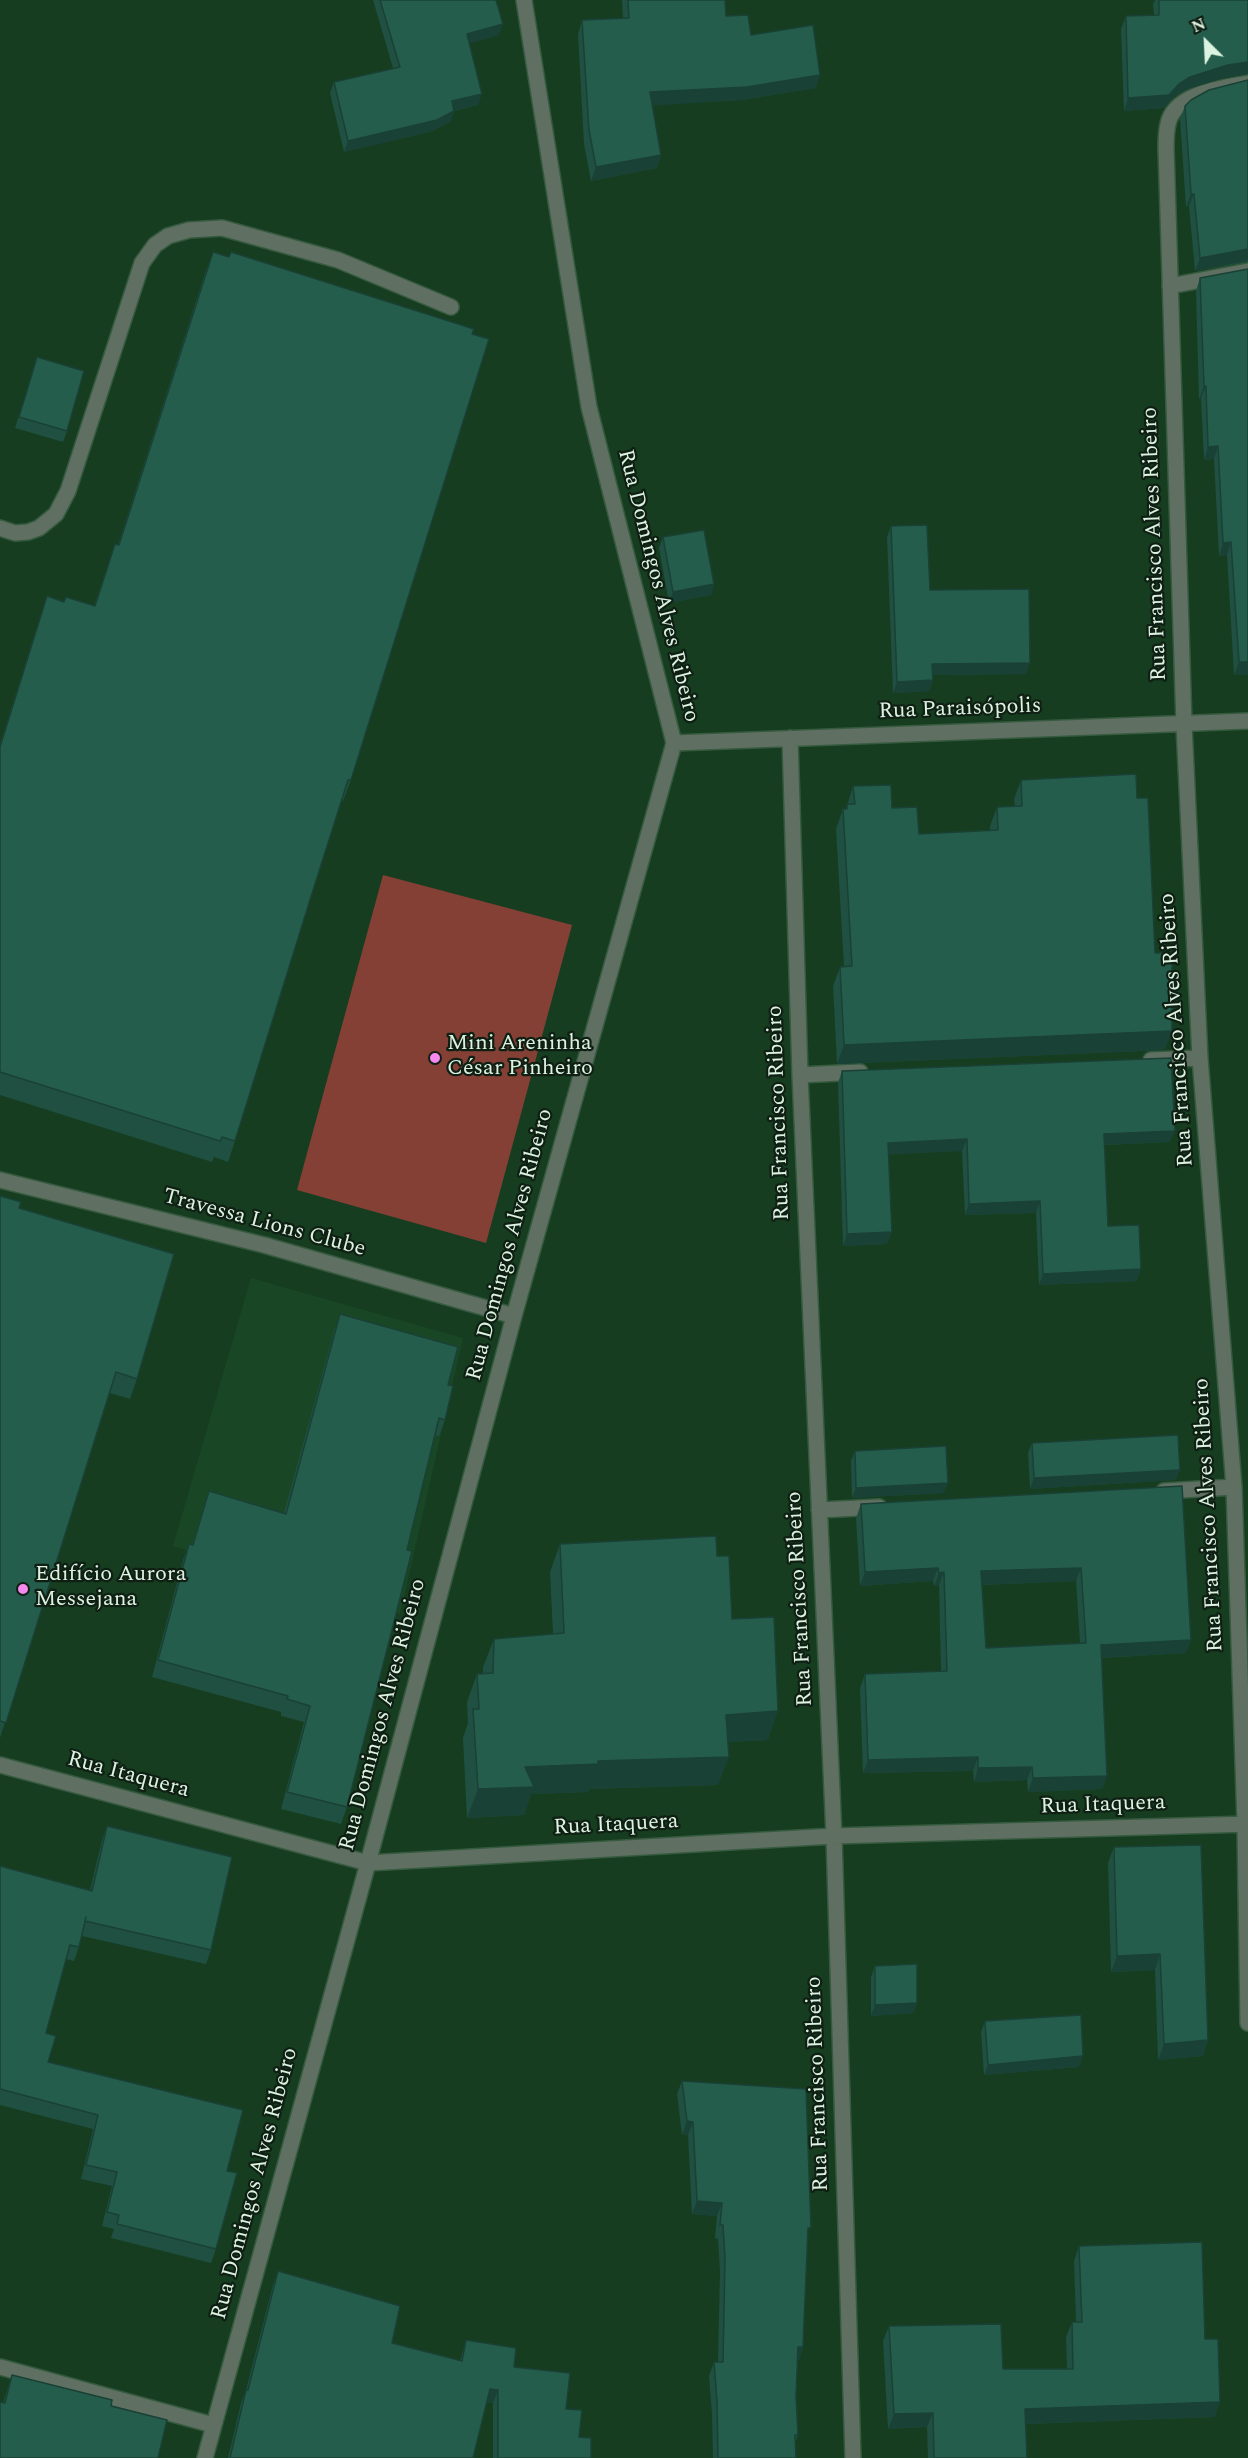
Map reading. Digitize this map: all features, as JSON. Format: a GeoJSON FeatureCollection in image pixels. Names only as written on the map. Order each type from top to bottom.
{"type":"FeatureCollection","features":[{"type":"Feature","properties":{"kind":"street","name":"Rua Domingos Alves Ribeiro"},"geometry":{"type":"LineString","coordinates":[[205,2458],[368,1863],[514,1316],[674,743],[589,407],[524,0]]}},
{"type":"Feature","properties":{"kind":"street","name":"Rua Francisco Alves Ribeiro"},"geometry":{"type":"LineString","coordinates":[[1245,83],[1216,90],[1183,102],[1173,113],[1168,124],[1166,148],[1184,725],[1200,1058],[1234,1487],[1246,1824],[1248,2023]]}},
{"type":"Feature","properties":{"kind":"street"},"geometry":{"type":"LineString","coordinates":[[0,528],[15,532],[28,532],[39,528],[56,514],[76,472],[142,263],[155,245],[168,236],[189,230],[222,228],[338,260],[451,307]]}},
{"type":"Feature","properties":{"kind":"street"},"geometry":{"type":"LineString","coordinates":[[1170,286],[1248,271]]}},
{"type":"Feature","properties":{"kind":"street","name":"Rua Paraisópolis"},"geometry":{"type":"LineString","coordinates":[[674,743],[1248,721]]}},
{"type":"Feature","properties":{"kind":"street","name":"Rua Francisco Ribeiro"},"geometry":{"type":"LineString","coordinates":[[790,738],[800,1075],[834,1836],[853,2458]]}},
{"type":"Feature","properties":{"kind":"street"},"geometry":{"type":"LineString","coordinates":[[1141,1061],[1200,1058]]}},
{"type":"Feature","properties":{"kind":"street"},"geometry":{"type":"LineString","coordinates":[[800,1075],[871,1072]]}},
{"type":"Feature","properties":{"kind":"street","name":"Travessa Lions Clube"},"geometry":{"type":"LineString","coordinates":[[0,1180],[264,1245],[514,1316]]}},
{"type":"Feature","properties":{"kind":"street"},"geometry":{"type":"LineString","coordinates":[[1151,1492],[1234,1487]]}},
{"type":"Feature","properties":{"kind":"street"},"geometry":{"type":"LineString","coordinates":[[819,1510],[890,1506]]}},
{"type":"Feature","properties":{"kind":"street","name":"Rua Itaquera"},"geometry":{"type":"LineString","coordinates":[[0,1765],[368,1863],[834,1836],[1246,1824]]}},
{"type":"Feature","properties":{"kind":"street"},"geometry":{"type":"LineString","coordinates":[[0,2367],[213,2425]]}},
{"type":"Feature","properties":{"kind":"shaded area","name":"Mini Areninha César Pinheiro"},"geometry":{"type":"Polygon","coordinates":[[[383,875],[572,925],[486,1243],[297,1190],[383,875]]]}},
{"type":"Feature","properties":{"kind":"shaded area"},"geometry":{"type":"Polygon","coordinates":[[[251,1278],[463,1338],[400,1614],[173,1546],[251,1278]]]}},
{"type":"Feature","properties":{"kind":"building"},"geometry":{"type":"Polygon","coordinates":[[[380,0],[496,0],[503,24],[467,34],[482,94],[452,101],[454,111],[437,120],[348,141],[334,82],[400,67],[380,0]]]}},
{"type":"Feature","properties":{"kind":"building"},"geometry":{"type":"Polygon","coordinates":[[[628,0],[725,0],[726,16],[748,15],[751,35],[813,25],[820,75],[747,87],[650,92],[661,155],[596,167],[589,130],[582,20],[629,18],[628,0]]]}},
{"type":"Feature","properties":{"kind":"building"},"geometry":{"type":"Polygon","coordinates":[[[1159,0],[1248,0],[1248,62],[1228,65],[1190,77],[1179,84],[1169,95],[1128,98],[1126,16],[1159,15],[1159,0]]]}},
{"type":"Feature","properties":{"kind":"building"},"geometry":{"type":"Polygon","coordinates":[[[1248,80],[1248,249],[1200,258],[1194,194],[1191,194],[1185,106],[1209,90],[1248,80]]]}},
{"type":"Feature","properties":{"kind":"building"},"geometry":{"type":"Polygon","coordinates":[[[213,252],[229,257],[231,252],[474,329],[472,334],[489,339],[235,1141],[222,1137],[220,1141],[0,1072],[0,747],[47,596],[64,602],[66,597],[95,606],[115,544],[119,545],[213,252]]]}},
{"type":"Feature","properties":{"kind":"building"},"geometry":{"type":"Polygon","coordinates":[[[1248,269],[1248,662],[1239,662],[1231,542],[1223,543],[1218,446],[1208,447],[1200,278],[1248,269]]]}},
{"type":"Feature","properties":{"kind":"building"},"geometry":{"type":"Polygon","coordinates":[[[37,357],[84,371],[67,431],[19,417],[37,357]]]}},
{"type":"Feature","properties":{"kind":"building"},"geometry":{"type":"Polygon","coordinates":[[[927,525],[930,590],[1029,589],[1030,663],[932,664],[933,680],[897,682],[891,526],[927,525]]]}},
{"type":"Feature","properties":{"kind":"building"},"geometry":{"type":"Polygon","coordinates":[[[704,530],[714,584],[673,592],[663,537],[704,530]]]}},
{"type":"Feature","properties":{"kind":"building"},"geometry":{"type":"Polygon","coordinates":[[[1136,774],[1137,798],[1148,798],[1155,953],[1172,953],[1172,1031],[844,1045],[840,967],[852,966],[843,809],[847,809],[847,804],[855,804],[853,786],[891,785],[892,808],[917,807],[919,834],[998,830],[997,807],[1022,806],[1021,780],[1136,774]]]}},
{"type":"Feature","properties":{"kind":"building"},"geometry":{"type":"Polygon","coordinates":[[[1171,1058],[1175,1131],[1104,1134],[1108,1226],[1139,1225],[1141,1269],[1043,1274],[1040,1201],[969,1204],[967,1139],[888,1143],[892,1232],[847,1234],[842,1071],[1171,1058]]]}},
{"type":"Feature","properties":{"kind":"building"},"geometry":{"type":"Polygon","coordinates":[[[0,1196],[21,1202],[19,1208],[174,1254],[137,1379],[116,1372],[6,1723],[0,1721],[0,1196]]]}},
{"type":"Feature","properties":{"kind":"building"},"geometry":{"type":"Polygon","coordinates":[[[340,1314],[458,1347],[448,1385],[453,1386],[445,1420],[439,1418],[407,1550],[412,1551],[347,1807],[287,1792],[310,1706],[287,1699],[288,1696],[158,1660],[189,1544],[193,1545],[209,1491],[286,1514],[340,1314]]]}},
{"type":"Feature","properties":{"kind":"building"},"geometry":{"type":"Polygon","coordinates":[[[1178,1435],[1180,1470],[1034,1478],[1032,1443],[1178,1435]]]}},
{"type":"Feature","properties":{"kind":"building"},"geometry":{"type":"Polygon","coordinates":[[[946,1446],[948,1483],[856,1488],[855,1451],[946,1446]]]}},
{"type":"Feature","properties":{"kind":"building"},"geometry":{"type":"Polygon","coordinates":[[[1182,1486],[1191,1640],[1101,1645],[1107,1776],[1033,1778],[1032,1767],[978,1768],[978,1757],[868,1760],[865,1674],[947,1671],[944,1572],[939,1573],[938,1568],[865,1572],[861,1504],[1182,1486]],[[1081,1568],[981,1571],[986,1648],[1086,1643],[1081,1568]]]}},
{"type":"Feature","properties":{"kind":"building"},"geometry":{"type":"Polygon","coordinates":[[[716,1536],[717,1556],[729,1556],[732,1619],[774,1617],[778,1711],[726,1715],[729,1757],[598,1761],[598,1764],[525,1767],[534,1787],[478,1789],[473,1709],[479,1709],[477,1674],[493,1673],[494,1639],[564,1633],[560,1544],[716,1536]]]}},
{"type":"Feature","properties":{"kind":"building"},"geometry":{"type":"Polygon","coordinates":[[[107,1826],[232,1857],[211,1950],[85,1921],[79,1947],[70,1945],[46,2033],[56,2036],[48,2062],[243,2110],[227,2171],[237,2173],[216,2249],[117,2224],[119,2215],[107,2212],[117,2172],[86,2165],[98,2115],[0,2089],[0,1866],[92,1891],[107,1826]]]}},
{"type":"Feature","properties":{"kind":"building"},"geometry":{"type":"Polygon","coordinates":[[[1201,1845],[1208,2040],[1164,2044],[1160,1954],[1117,1956],[1114,1847],[1201,1845]]]}},
{"type":"Feature","properties":{"kind":"building"},"geometry":{"type":"Polygon","coordinates":[[[917,1964],[917,2003],[875,2005],[875,1966],[917,1964]]]}},
{"type":"Feature","properties":{"kind":"building"},"geometry":{"type":"Polygon","coordinates":[[[1081,2015],[1083,2056],[988,2065],[985,2021],[1081,2015]]]}},
{"type":"Feature","properties":{"kind":"building"},"geometry":{"type":"Polygon","coordinates":[[[682,2081],[806,2089],[811,2228],[808,2228],[803,2347],[798,2347],[796,2458],[718,2458],[714,2362],[723,2362],[725,2258],[723,2225],[720,2225],[722,2203],[697,2201],[693,2122],[687,2121],[682,2081]]]}},
{"type":"Feature","properties":{"kind":"building"},"geometry":{"type":"Polygon","coordinates":[[[1202,2242],[1205,2339],[1218,2339],[1220,2402],[1025,2409],[1027,2458],[934,2458],[933,2413],[894,2414],[889,2326],[1001,2324],[1003,2369],[1073,2369],[1072,2322],[1082,2322],[1079,2246],[1202,2242]]]}},
{"type":"Feature","properties":{"kind":"building"},"geometry":{"type":"Polygon","coordinates":[[[278,2271],[400,2306],[392,2343],[462,2361],[466,2340],[516,2348],[514,2367],[570,2373],[566,2409],[582,2410],[579,2437],[591,2438],[591,2458],[498,2458],[498,2390],[490,2389],[473,2458],[230,2458],[278,2271]]]}},
{"type":"Feature","properties":{"kind":"building"},"geometry":{"type":"Polygon","coordinates":[[[12,2375],[112,2400],[111,2406],[167,2420],[158,2458],[0,2458],[0,2402],[5,2403],[12,2375]]]}},
{"type":"Feature","properties":{"kind":"place","name":"Mini Areninha César Pinheiro"},"geometry":{"type":"Point","coordinates":[435,1058]}},
{"type":"Feature","properties":{"kind":"place","name":"Edifício Aurora Messejana"},"geometry":{"type":"Point","coordinates":[23,1589]}}]}
